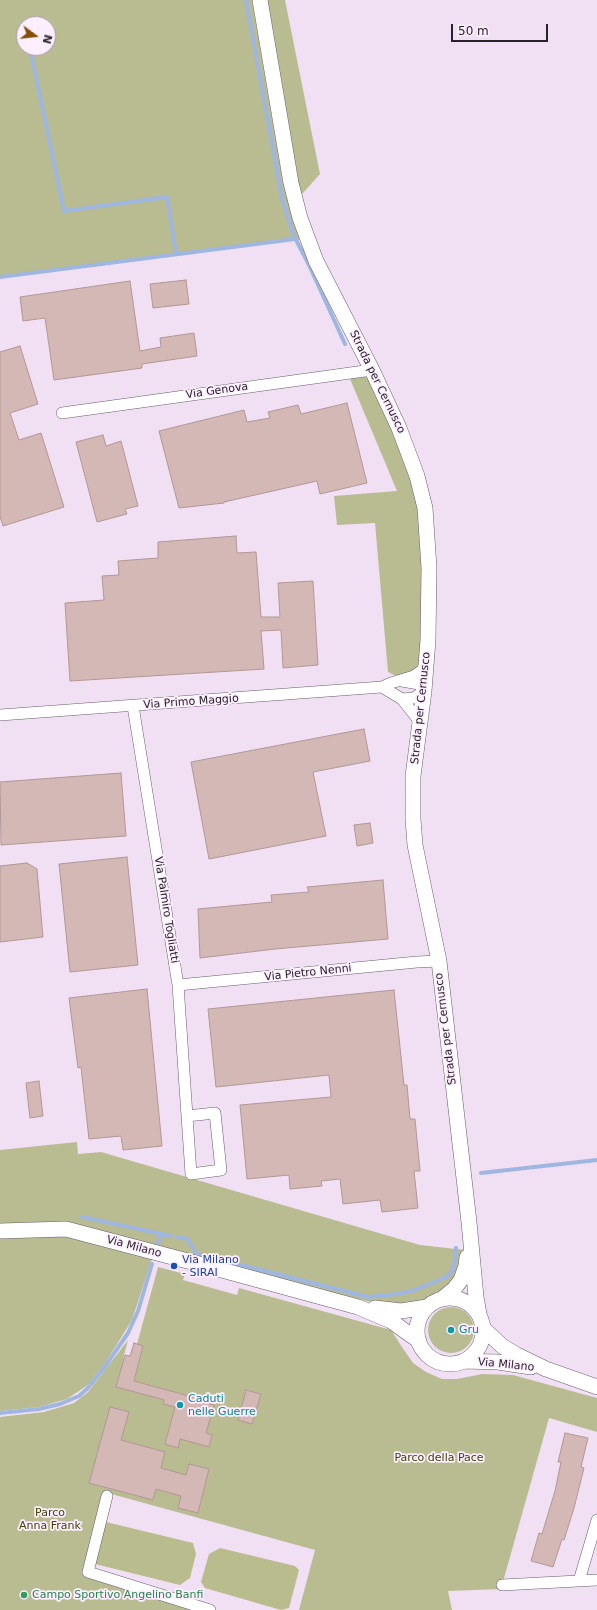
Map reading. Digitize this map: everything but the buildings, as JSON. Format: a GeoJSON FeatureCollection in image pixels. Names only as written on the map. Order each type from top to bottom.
{"type":"FeatureCollection","features":[{"type":"Feature","properties":{"kind":"street","name":"Strada per Cernusco"},"geometry":{"type":"LineString","coordinates":[[260,0],[296,205],[316,261],[372,370],[410,453],[425,508],[429,581],[424,691],[413,782],[414,832],[439,961],[476,1297],[481,1321]]}},
{"type":"Feature","properties":{"kind":"street","name":"Via Genova"},"geometry":{"type":"LineString","coordinates":[[62,413],[372,370]]}},
{"type":"Feature","properties":{"kind":"street","name":"Via Primo Maggio"},"geometry":{"type":"LineString","coordinates":[[0,715],[382,687],[414,676],[426,665]]}},
{"type":"Feature","properties":{"kind":"street"},"geometry":{"type":"LineString","coordinates":[[400,680],[419,684],[424,691],[414,698],[402,698]]}},
{"type":"Feature","properties":{"kind":"street"},"geometry":{"type":"LineString","coordinates":[[382,687],[402,698],[420,722]]}},
{"type":"Feature","properties":{"kind":"street","name":"Via Palmiro Togliatti"},"geometry":{"type":"LineString","coordinates":[[133,706],[178,985],[187,1116],[191,1174],[221,1170],[215,1113],[187,1116]]}},
{"type":"Feature","properties":{"kind":"street","name":"Via Pietro Nenni"},"geometry":{"type":"LineString","coordinates":[[178,985],[439,961]]}},
{"type":"Feature","properties":{"kind":"street","name":"Via Milano"},"geometry":{"type":"LineString","coordinates":[[0,1232],[66,1229],[358,1307],[391,1321],[419,1341],[425,1353],[438,1362],[453,1364],[465,1361],[508,1363],[546,1369]]}},
{"type":"Feature","properties":{"kind":"street","name":"Strada per Cernusco"},"geometry":{"type":"LineString","coordinates":[[442,1299],[454,1289],[462,1278],[466,1266],[469,1234]]}},
{"type":"Feature","properties":{"kind":"street","name":"Via Milano"},"geometry":{"type":"LineString","coordinates":[[358,1307],[398,1311],[427,1307],[442,1299],[461,1299],[473,1306],[481,1321],[509,1351],[546,1369],[597,1386]]}},
{"type":"Feature","properties":{"kind":"street"},"geometry":{"type":"LineString","coordinates":[[419,1341],[417,1333],[418,1323],[427,1307]]}},
{"type":"Feature","properties":{"kind":"street","name":"Via Milano"},"geometry":{"type":"LineString","coordinates":[[465,1361],[475,1354],[483,1338],[481,1321]]}},
{"type":"Feature","properties":{"kind":"street"},"geometry":{"type":"LineString","coordinates":[[107,1496],[88,1572],[210,1610]]}},
{"type":"Feature","properties":{"kind":"street"},"geometry":{"type":"LineString","coordinates":[[580,1581],[597,1520]]}},
{"type":"Feature","properties":{"kind":"street"},"geometry":{"type":"LineString","coordinates":[[502,1585],[597,1580]]}},
{"type":"Feature","properties":{"kind":"green space"},"geometry":{"type":"Polygon","coordinates":[[[0,0],[252,0],[283,182],[305,239],[0,277],[0,0]]]}},
{"type":"Feature","properties":{"kind":"green space"},"geometry":{"type":"Polygon","coordinates":[[[260,0],[285,0],[320,174],[295,202],[260,0]]]}},
{"type":"Feature","properties":{"kind":"green space"},"geometry":{"type":"Polygon","coordinates":[[[371,371],[422,495],[426,663],[402,679],[388,672],[375,523],[337,525],[334,496],[397,491],[348,374],[371,371]]]}},
{"type":"Feature","properties":{"kind":"green space"},"geometry":{"type":"Polygon","coordinates":[[[77,1142],[78,1154],[101,1152],[420,1245],[465,1250],[455,1282],[422,1302],[387,1306],[155,1250],[132,1320],[104,1365],[88,1385],[67,1399],[39,1407],[0,1411],[0,1150],[77,1142]]]}},
{"type":"Feature","properties":{"kind":"green space"},"geometry":{"type":"Polygon","coordinates":[[[158,1267],[185,1274],[183,1280],[237,1295],[239,1288],[391,1330],[413,1363],[426,1372],[442,1379],[457,1379],[482,1374],[513,1375],[597,1398],[597,1432],[549,1418],[501,1589],[448,1591],[452,1610],[299,1610],[315,1550],[104,1492],[88,1572],[211,1610],[0,1610],[0,1417],[44,1412],[74,1403],[88,1392],[128,1340],[122,1363],[125,1355],[130,1356],[134,1343],[137,1344],[158,1267]]]}},
{"type":"Feature","properties":{"kind":"green space"},"geometry":{"type":"Polygon","coordinates":[[[456,1307],[460,1308],[470,1317],[473,1321],[473,1339],[464,1349],[456,1353],[446,1353],[438,1349],[429,1339],[428,1325],[432,1317],[442,1308],[456,1307]]]}},
{"type":"Feature","properties":{"kind":"green space"},"geometry":{"type":"Polygon","coordinates":[[[106,1522],[193,1543],[196,1554],[190,1578],[180,1585],[95,1564],[106,1522]]]}},
{"type":"Feature","properties":{"kind":"green space"},"geometry":{"type":"Polygon","coordinates":[[[220,1548],[295,1566],[299,1570],[289,1608],[281,1610],[205,1588],[201,1582],[209,1554],[220,1548]]]}},
{"type":"Feature","properties":{"kind":"waterway"},"geometry":{"type":"LineString","coordinates":[[246,0],[282,198],[293,234],[309,265],[345,344]]}},
{"type":"Feature","properties":{"kind":"waterway"},"geometry":{"type":"LineString","coordinates":[[32,56],[64,211],[167,197],[176,253]]}},
{"type":"Feature","properties":{"kind":"waterway"},"geometry":{"type":"LineString","coordinates":[[0,277],[295,239]]}},
{"type":"Feature","properties":{"kind":"waterway"},"geometry":{"type":"LineString","coordinates":[[481,1173],[597,1160]]}},
{"type":"Feature","properties":{"kind":"waterway"},"geometry":{"type":"LineString","coordinates":[[82,1217],[171,1236]]}},
{"type":"Feature","properties":{"kind":"waterway"},"geometry":{"type":"LineString","coordinates":[[158,1243],[161,1234]]}},
{"type":"Feature","properties":{"kind":"waterway"},"geometry":{"type":"LineString","coordinates":[[177,1237],[187,1239],[197,1254],[368,1297],[398,1294],[415,1290],[446,1277],[451,1273],[454,1266],[456,1248]]}},
{"type":"Feature","properties":{"kind":"waterway"},"geometry":{"type":"LineString","coordinates":[[0,1413],[39,1409],[60,1404],[79,1396],[88,1388],[128,1333],[138,1311],[152,1264]]}},
{"type":"Feature","properties":{"kind":"place","name":"Via Milano - SIRAI"},"geometry":{"type":"Point","coordinates":[174,1266]}},
{"type":"Feature","properties":{"kind":"place","name":"Gru"},"geometry":{"type":"Point","coordinates":[451,1330]}},
{"type":"Feature","properties":{"kind":"place","name":"Caduti nelle Guerre"},"geometry":{"type":"Point","coordinates":[180,1405]}},
{"type":"Feature","properties":{"kind":"place","name":"Campo Sportivo Angelino Banfi"},"geometry":{"type":"Point","coordinates":[24,1595]}},
{"type":"Feature","properties":{"kind":"park label","name":"Parco della Pace"},"geometry":{"type":"Point","coordinates":[439,1458]}},
{"type":"Feature","properties":{"kind":"park label","name":"Parco Anna Frank"},"geometry":{"type":"Point","coordinates":[50,1519]}}]}
